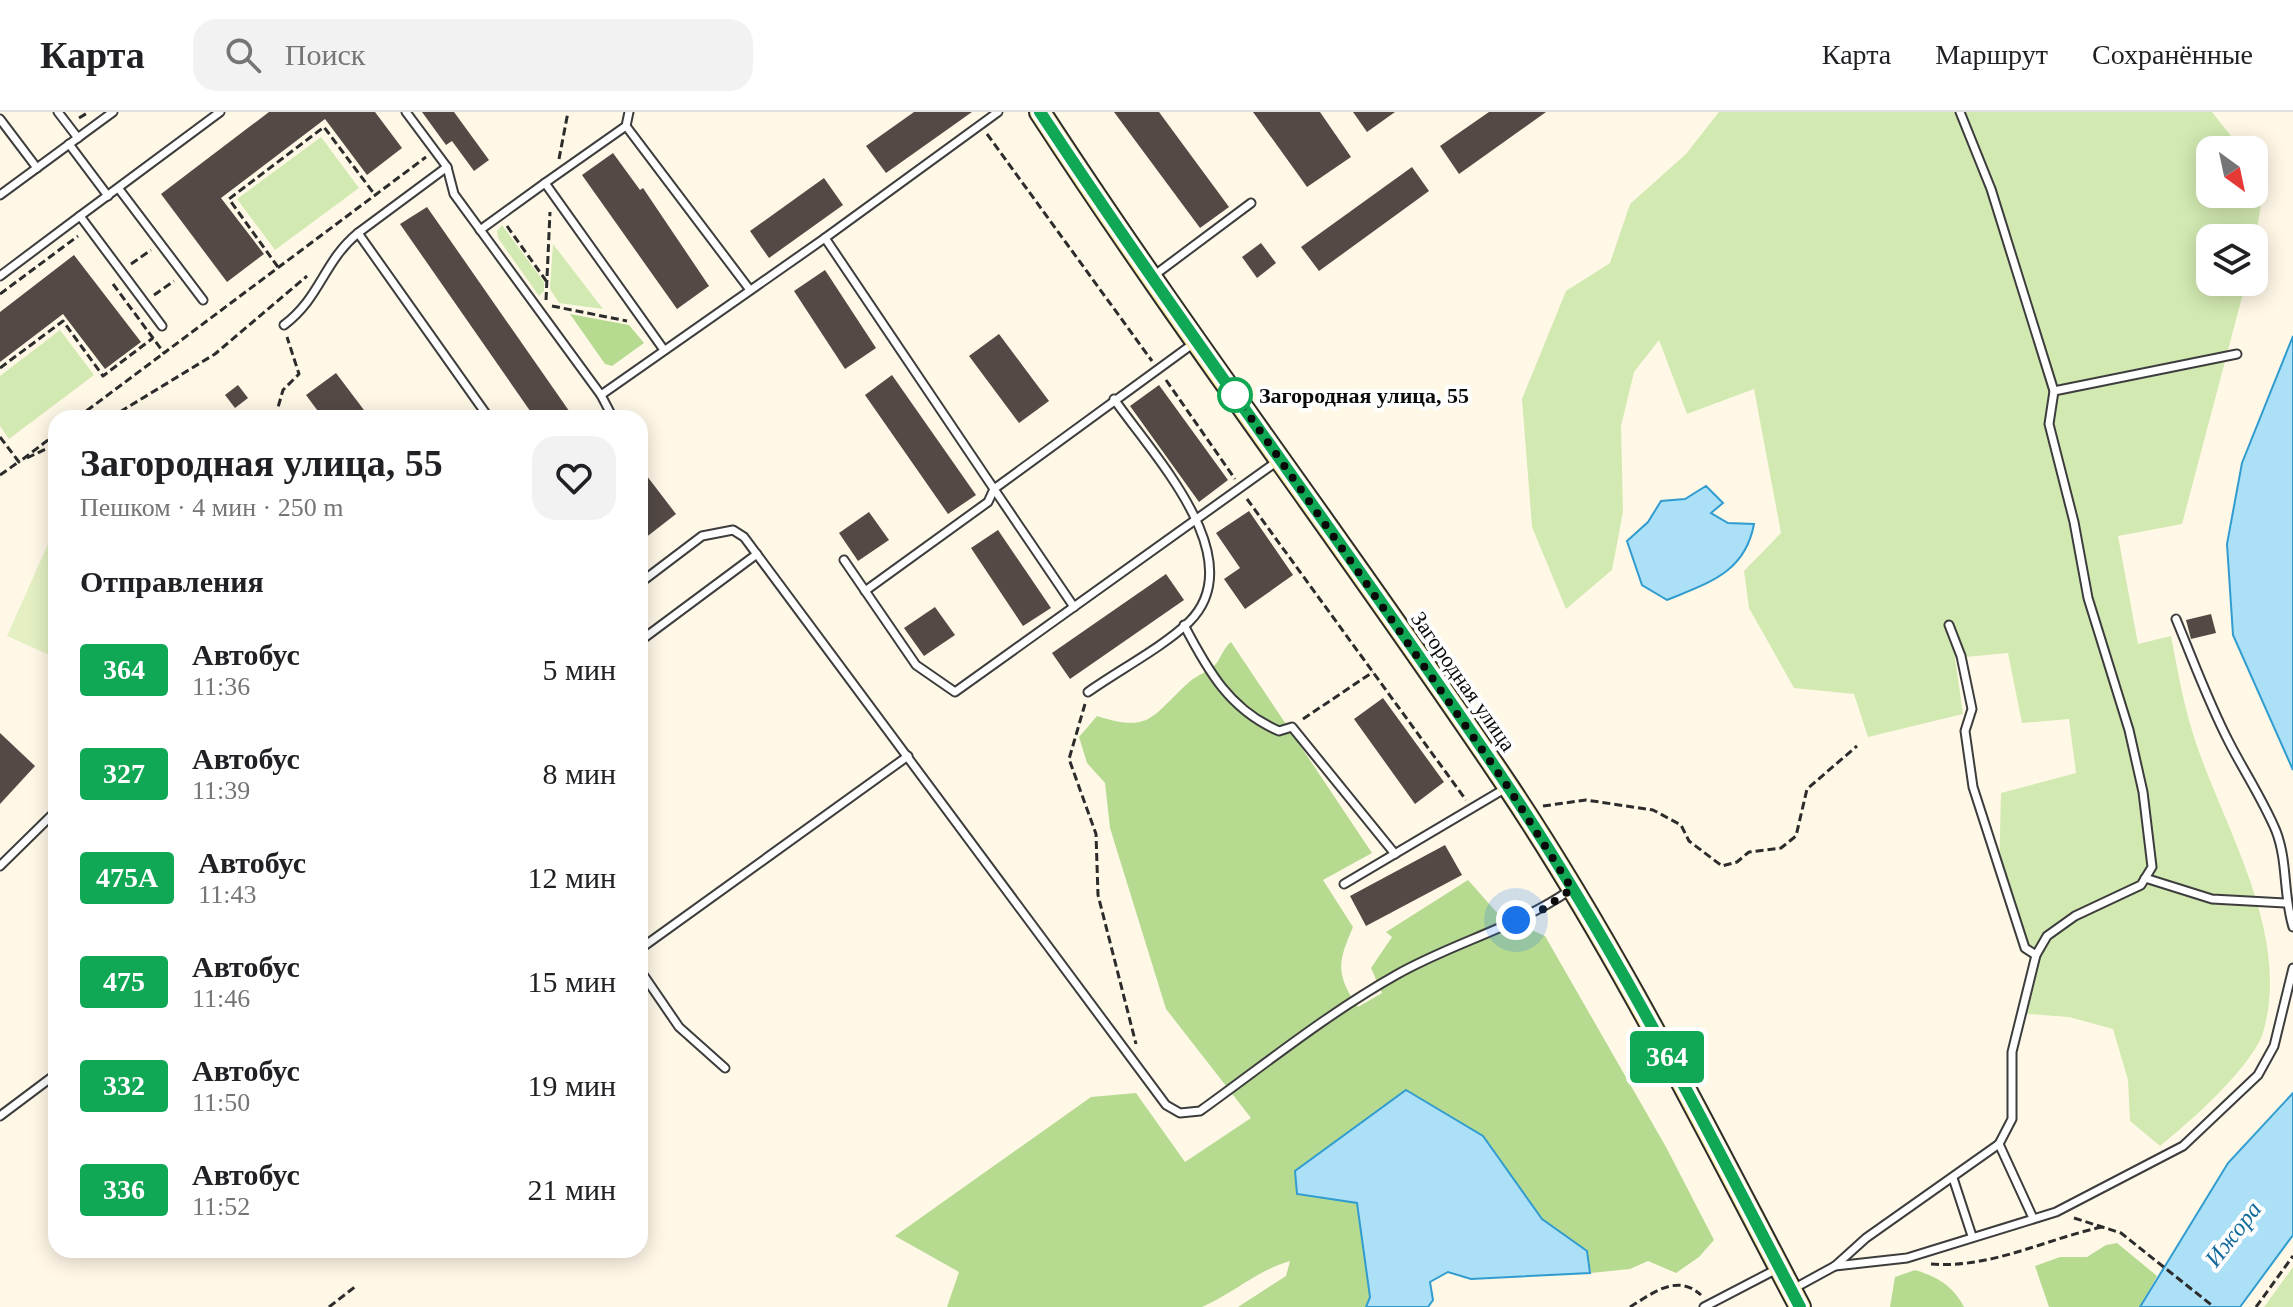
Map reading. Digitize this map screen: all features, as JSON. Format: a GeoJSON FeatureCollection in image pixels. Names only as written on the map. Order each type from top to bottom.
{"type":"FeatureCollection","features":[{"type":"Feature","properties":{"kind":"main road","name":"Загородная улица"},"geometry":{"type":"LineString","coordinates":[[1040,112],[1151,279],[1508,787],[1647,1018],[1796,1299]]}},
{"type":"Feature","properties":{"kind":"lane"},"geometry":{"type":"LineString","coordinates":[[58,112],[78,138]]}},
{"type":"Feature","properties":{"kind":"lane"},"geometry":{"type":"LineString","coordinates":[[0,195],[113,112]]}},
{"type":"Feature","properties":{"kind":"lane"},"geometry":{"type":"LineString","coordinates":[[0,276],[220,112]]}},
{"type":"Feature","properties":{"kind":"lane"},"geometry":{"type":"LineString","coordinates":[[406,112],[447,167],[454,194],[609,410]]}},
{"type":"Feature","properties":{"kind":"lane"},"geometry":{"type":"LineString","coordinates":[[480,230],[626,126],[629,112]]}},
{"type":"Feature","properties":{"kind":"lane"},"geometry":{"type":"LineString","coordinates":[[601,395],[998,112]]}},
{"type":"Feature","properties":{"kind":"lane"},"geometry":{"type":"LineString","coordinates":[[1796,1299],[1866,1238],[1999,1144],[2012,1119],[2012,1052],[2036,955],[2047,936],[2141,885],[2152,867],[2143,792],[2129,730],[2088,598],[2074,522],[2049,424],[2054,391],[1991,189],[1960,112]]}},
{"type":"Feature","properties":{"kind":"lane"},"geometry":{"type":"LineString","coordinates":[[0,119],[37,168]]}},
{"type":"Feature","properties":{"kind":"lane"},"geometry":{"type":"LineString","coordinates":[[626,126],[750,290]]}},
{"type":"Feature","properties":{"kind":"lane"},"geometry":{"type":"LineString","coordinates":[[69,144],[108,196]]}},
{"type":"Feature","properties":{"kind":"lane"},"geometry":{"type":"LineString","coordinates":[[284,325],[306,309],[336,251],[447,167]]}},
{"type":"Feature","properties":{"kind":"lane"},"geometry":{"type":"LineString","coordinates":[[545,183],[664,350]]}},
{"type":"Feature","properties":{"kind":"lane"},"geometry":{"type":"LineString","coordinates":[[119,189],[203,300]]}},
{"type":"Feature","properties":{"kind":"lane"},"geometry":{"type":"LineString","coordinates":[[1151,279],[1251,203]]}},
{"type":"Feature","properties":{"kind":"lane"},"geometry":{"type":"LineString","coordinates":[[80,216],[162,326]]}},
{"type":"Feature","properties":{"kind":"lane"},"geometry":{"type":"LineString","coordinates":[[358,233],[483,410]]}},
{"type":"Feature","properties":{"kind":"lane"},"geometry":{"type":"LineString","coordinates":[[825,238],[1074,607]]}},
{"type":"Feature","properties":{"kind":"lane"},"geometry":{"type":"LineString","coordinates":[[865,591],[988,502],[994,489],[1195,342]]}},
{"type":"Feature","properties":{"kind":"lane"},"geometry":{"type":"LineString","coordinates":[[2054,391],[2237,354]]}},
{"type":"Feature","properties":{"kind":"lane"},"geometry":{"type":"LineString","coordinates":[[1088,692],[1184,625],[1208,597],[1211,572],[1209,548],[1197,519],[1114,399]]}},
{"type":"Feature","properties":{"kind":"lane"},"geometry":{"type":"LineString","coordinates":[[844,560],[916,665],[955,692],[1280,459]]}},
{"type":"Feature","properties":{"kind":"lane"},"geometry":{"type":"LineString","coordinates":[[648,577],[702,536],[719,530],[733,530],[744,537],[1166,1105],[1180,1113],[1200,1111],[1395,976],[1471,938],[1539,912],[1572,889]]}},
{"type":"Feature","properties":{"kind":"lane"},"geometry":{"type":"LineString","coordinates":[[648,635],[757,554]]}},
{"type":"Feature","properties":{"kind":"lane"},"geometry":{"type":"LineString","coordinates":[[2176,619],[2229,743],[2259,794],[2277,835],[2287,879],[2285,903],[2293,927]]}},
{"type":"Feature","properties":{"kind":"lane"},"geometry":{"type":"LineString","coordinates":[[1184,625],[1218,684],[1238,708],[1279,731],[1292,727],[1395,854]]}},
{"type":"Feature","properties":{"kind":"lane"},"geometry":{"type":"LineString","coordinates":[[1949,625],[1961,656],[1972,709],[1965,731],[1973,787],[2025,948],[2036,955]]}},
{"type":"Feature","properties":{"kind":"lane"},"geometry":{"type":"LineString","coordinates":[[648,943],[908,756]]}},
{"type":"Feature","properties":{"kind":"lane"},"geometry":{"type":"LineString","coordinates":[[1344,884],[1508,787]]}},
{"type":"Feature","properties":{"kind":"lane"},"geometry":{"type":"LineString","coordinates":[[0,866],[48,819]]}},
{"type":"Feature","properties":{"kind":"lane"},"geometry":{"type":"LineString","coordinates":[[2145,878],[2212,899],[2285,903]]}},
{"type":"Feature","properties":{"kind":"lane"},"geometry":{"type":"LineString","coordinates":[[1835,1266],[1907,1258],[2056,1212],[2183,1146],[2258,1075],[2274,1046],[2293,968]]}},
{"type":"Feature","properties":{"kind":"lane"},"geometry":{"type":"LineString","coordinates":[[648,982],[679,1027],[725,1068]]}},
{"type":"Feature","properties":{"kind":"lane"},"geometry":{"type":"LineString","coordinates":[[0,1116],[48,1080]]}},
{"type":"Feature","properties":{"kind":"lane"},"geometry":{"type":"LineString","coordinates":[[1999,1144],[2033,1218]]}},
{"type":"Feature","properties":{"kind":"lane"},"geometry":{"type":"LineString","coordinates":[[1953,1178],[1972,1236]]}},
{"type":"Feature","properties":{"kind":"lane"},"geometry":{"type":"LineString","coordinates":[[1707,1305],[1779,1268]]}},
{"type":"Feature","properties":{"kind":"path"},"geometry":{"type":"LineString","coordinates":[[74,112],[79,119],[89,112]]}},
{"type":"Feature","properties":{"kind":"path"},"geometry":{"type":"LineString","coordinates":[[556,175],[568,112]]}},
{"type":"Feature","properties":{"kind":"path"},"geometry":{"type":"LineString","coordinates":[[980,125],[1473,810]]}},
{"type":"Feature","properties":{"kind":"path"},"geometry":{"type":"LineString","coordinates":[[279,268],[229,199],[324,127],[375,195]]}},
{"type":"Feature","properties":{"kind":"path"},"geometry":{"type":"LineString","coordinates":[[88,410],[426,157]]}},
{"type":"Feature","properties":{"kind":"path"},"geometry":{"type":"LineString","coordinates":[[551,191],[546,305],[647,325]]}},
{"type":"Feature","properties":{"kind":"path"},"geometry":{"type":"LineString","coordinates":[[499,216],[547,282]]}},
{"type":"Feature","properties":{"kind":"path"},"geometry":{"type":"LineString","coordinates":[[0,294],[89,228]]}},
{"type":"Feature","properties":{"kind":"path"},"geometry":{"type":"LineString","coordinates":[[78,236],[86,247]]}},
{"type":"Feature","properties":{"kind":"path"},"geometry":{"type":"LineString","coordinates":[[160,243],[110,280],[164,353]]}},
{"type":"Feature","properties":{"kind":"path"},"geometry":{"type":"LineString","coordinates":[[123,410],[215,354],[336,251]]}},
{"type":"Feature","properties":{"kind":"path"},"geometry":{"type":"LineString","coordinates":[[145,302],[184,275]]}},
{"type":"Feature","properties":{"kind":"path"},"geometry":{"type":"LineString","coordinates":[[0,368],[63,321],[103,376],[153,338]]}},
{"type":"Feature","properties":{"kind":"path"},"geometry":{"type":"LineString","coordinates":[[277,410],[283,390],[299,374],[284,325]]}},
{"type":"Feature","properties":{"kind":"path"},"geometry":{"type":"LineString","coordinates":[[0,437],[19,462]]}},
{"type":"Feature","properties":{"kind":"path"},"geometry":{"type":"LineString","coordinates":[[0,475],[48,440]]}},
{"type":"Feature","properties":{"kind":"path"},"geometry":{"type":"LineString","coordinates":[[19,462],[48,448]]}},
{"type":"Feature","properties":{"kind":"path"},"geometry":{"type":"LineString","coordinates":[[1292,727],[1373,672]]}},
{"type":"Feature","properties":{"kind":"path"},"geometry":{"type":"LineString","coordinates":[[1088,692],[1069,759],[1096,834],[1098,895],[1137,1038],[1133,1059]]}},
{"type":"Feature","properties":{"kind":"path"},"geometry":{"type":"LineString","coordinates":[[1522,810],[1586,800],[1653,810],[1681,825],[1689,841],[1722,866],[1737,862],[1749,852],[1781,848],[1796,836],[1807,789],[1857,746]]}},
{"type":"Feature","properties":{"kind":"path"},"geometry":{"type":"LineString","coordinates":[[2056,1212],[2121,1233],[2214,1307]]}},
{"type":"Feature","properties":{"kind":"path"},"geometry":{"type":"LineString","coordinates":[[1907,1258],[1934,1265],[1972,1262],[2102,1227]]}},
{"type":"Feature","properties":{"kind":"path"},"geometry":{"type":"LineString","coordinates":[[2256,1307],[2293,1256]]}},
{"type":"Feature","properties":{"kind":"path"},"geometry":{"type":"LineString","coordinates":[[329,1307],[356,1286]]}},
{"type":"Feature","properties":{"kind":"path"},"geometry":{"type":"LineString","coordinates":[[1630,1307],[1665,1286],[1692,1287],[1707,1305]]}},
{"type":"Feature","properties":{"kind":"green space"},"geometry":{"type":"Polygon","coordinates":[[[1719,112],[2212,112],[2231,136],[2196,136],[2196,208],[2260,208],[2258,224],[2196,224],[2196,296],[2242,296],[2182,524],[2118,536],[2138,644],[2171,636],[2192,730],[2252,886],[2263,924],[2269,961],[2269,999],[2262,1036],[2244,1065],[2202,1110],[2160,1146],[2130,1121],[2128,1080],[2113,1029],[2069,1017],[2027,1014],[2032,966],[1999,875],[2001,793],[2076,773],[2069,719],[2022,723],[2008,653],[1955,658],[1963,714],[1868,737],[1854,694],[1794,688],[1749,608],[1744,571],[1781,533],[1754,389],[1687,414],[1659,340],[1634,372],[1621,426],[1623,512],[1612,570],[1566,609],[1532,527],[1522,399],[1566,291],[1610,263],[1630,204],[1686,154],[1719,112]]]}},
{"type":"Feature","properties":{"kind":"green space"},"geometry":{"type":"Polygon","coordinates":[[[321,137],[359,188],[275,250],[237,199],[321,137]]]}},
{"type":"Feature","properties":{"kind":"green space"},"geometry":{"type":"Polygon","coordinates":[[[502,225],[544,282],[544,291],[539,296],[498,238],[497,231],[502,225]]]}},
{"type":"Feature","properties":{"kind":"green space"},"geometry":{"type":"Polygon","coordinates":[[[553,244],[603,309],[559,303],[550,289],[553,244]]]}},
{"type":"Feature","properties":{"kind":"green space"},"geometry":{"type":"Polygon","coordinates":[[[570,314],[629,325],[644,343],[612,366],[605,364],[570,314]]]}},
{"type":"Feature","properties":{"kind":"green space"},"geometry":{"type":"Polygon","coordinates":[[[60,330],[94,375],[9,439],[0,426],[0,376],[60,330]]]}},
{"type":"Feature","properties":{"kind":"green space"},"geometry":{"type":"Polygon","coordinates":[[[48,544],[48,654],[7,636],[48,544]]]}},
{"type":"Feature","properties":{"kind":"green space"},"geometry":{"type":"Polygon","coordinates":[[[1231,642],[1372,853],[1323,880],[1353,927],[1341,968],[1345,986],[1358,1007],[1382,993],[1371,968],[1392,937],[1386,932],[1468,880],[1499,915],[1545,936],[1666,1147],[1714,1240],[1699,1257],[1676,1273],[1648,1261],[1630,1269],[1591,1273],[1587,1251],[1542,1219],[1483,1136],[1298,1194],[1357,1203],[1370,1297],[1366,1307],[1238,1307],[1286,1276],[1290,1261],[1266,1270],[1202,1307],[947,1307],[959,1272],[895,1236],[1091,1097],[1136,1093],[1185,1162],[1251,1118],[1166,1009],[1110,828],[1105,783],[1087,763],[1079,737],[1097,716],[1128,723],[1148,719],[1190,681],[1213,667],[1231,642]]]}},
{"type":"Feature","properties":{"kind":"green space"},"geometry":{"type":"Polygon","coordinates":[[[2117,1243],[2157,1276],[2140,1307],[2049,1307],[2035,1266],[2060,1257],[2087,1257],[2106,1245],[2117,1243]]]}},
{"type":"Feature","properties":{"kind":"green space"},"geometry":{"type":"Polygon","coordinates":[[[2293,1267],[2293,1307],[2264,1307],[2293,1267]]]}},
{"type":"Feature","properties":{"kind":"green space"},"geometry":{"type":"Polygon","coordinates":[[[1915,1270],[1944,1283],[1964,1307],[1890,1307],[1895,1277],[1915,1270]]]}},
{"type":"Feature","properties":{"kind":"water"},"geometry":{"type":"Polygon","coordinates":[[[2293,336],[2293,770],[2233,635],[2227,544],[2242,463],[2293,336]]]}},
{"type":"Feature","properties":{"kind":"water"},"geometry":{"type":"Polygon","coordinates":[[[1706,486],[1723,503],[1711,513],[1728,523],[1754,524],[1749,541],[1733,565],[1722,574],[1667,600],[1642,585],[1627,541],[1648,522],[1661,501],[1685,499],[1706,486]]]}},
{"type":"Feature","properties":{"kind":"water"},"geometry":{"type":"Polygon","coordinates":[[[1406,1090],[1483,1136],[1542,1219],[1587,1251],[1590,1273],[1471,1279],[1448,1272],[1430,1282],[1433,1300],[1428,1307],[1366,1307],[1370,1297],[1357,1203],[1297,1194],[1295,1171],[1406,1090]]]}},
{"type":"Feature","properties":{"kind":"water","name":"Ижора"},"geometry":{"type":"Polygon","coordinates":[[[2293,1093],[2293,1235],[2240,1307],[2140,1307],[2228,1163],[2293,1093]]]}},
{"type":"Feature","properties":{"kind":"building"},"geometry":{"type":"Polygon","coordinates":[[[269,112],[375,112],[402,148],[367,175],[325,119],[221,198],[264,254],[227,282],[161,194],[269,112]]]}},
{"type":"Feature","properties":{"kind":"building"},"geometry":{"type":"Polygon","coordinates":[[[422,112],[454,112],[489,160],[474,171],[452,141],[446,145],[422,112]]]}},
{"type":"Feature","properties":{"kind":"building"},"geometry":{"type":"Polygon","coordinates":[[[914,112],[972,112],[886,173],[866,146],[914,112]]]}},
{"type":"Feature","properties":{"kind":"building"},"geometry":{"type":"Polygon","coordinates":[[[1114,112],[1159,112],[1229,207],[1200,228],[1114,112]]]}},
{"type":"Feature","properties":{"kind":"building"},"geometry":{"type":"Polygon","coordinates":[[[1253,112],[1320,112],[1351,157],[1307,187],[1253,112]]]}},
{"type":"Feature","properties":{"kind":"building"},"geometry":{"type":"Polygon","coordinates":[[[1353,112],[1395,112],[1367,132],[1353,112]]]}},
{"type":"Feature","properties":{"kind":"building"},"geometry":{"type":"Polygon","coordinates":[[[1489,112],[1546,112],[1459,174],[1440,146],[1489,112]]]}},
{"type":"Feature","properties":{"kind":"building"},"geometry":{"type":"Polygon","coordinates":[[[613,153],[640,190],[643,188],[709,286],[677,309],[582,175],[613,153]]]}},
{"type":"Feature","properties":{"kind":"building"},"geometry":{"type":"Polygon","coordinates":[[[1412,167],[1429,191],[1319,271],[1301,247],[1412,167]]]}},
{"type":"Feature","properties":{"kind":"building"},"geometry":{"type":"Polygon","coordinates":[[[824,178],[843,205],[769,258],[750,231],[824,178]]]}},
{"type":"Feature","properties":{"kind":"building"},"geometry":{"type":"Polygon","coordinates":[[[427,207],[568,410],[529,410],[400,224],[427,207]]]}},
{"type":"Feature","properties":{"kind":"building"},"geometry":{"type":"Polygon","coordinates":[[[1261,243],[1276,263],[1257,278],[1242,257],[1261,243]]]}},
{"type":"Feature","properties":{"kind":"building"},"geometry":{"type":"Polygon","coordinates":[[[74,255],[141,342],[105,369],[63,314],[0,362],[0,312],[74,255]]]}},
{"type":"Feature","properties":{"kind":"building"},"geometry":{"type":"Polygon","coordinates":[[[825,270],[876,348],[845,369],[794,291],[825,270]]]}},
{"type":"Feature","properties":{"kind":"building"},"geometry":{"type":"Polygon","coordinates":[[[999,334],[1049,401],[1019,423],[969,356],[999,334]]]}},
{"type":"Feature","properties":{"kind":"building"},"geometry":{"type":"Polygon","coordinates":[[[336,373],[364,410],[317,410],[306,395],[336,373]]]}},
{"type":"Feature","properties":{"kind":"building"},"geometry":{"type":"Polygon","coordinates":[[[892,375],[976,495],[948,514],[865,395],[892,375]]]}},
{"type":"Feature","properties":{"kind":"building"},"geometry":{"type":"Polygon","coordinates":[[[238,385],[248,398],[235,408],[225,395],[238,385]]]}},
{"type":"Feature","properties":{"kind":"building"},"geometry":{"type":"Polygon","coordinates":[[[1159,385],[1228,480],[1199,502],[1130,406],[1159,385]]]}},
{"type":"Feature","properties":{"kind":"building"},"geometry":{"type":"Polygon","coordinates":[[[648,477],[676,514],[648,536],[648,477]]]}},
{"type":"Feature","properties":{"kind":"building"},"geometry":{"type":"Polygon","coordinates":[[[1249,511],[1293,575],[1245,609],[1224,579],[1240,568],[1216,533],[1249,511]]]}},
{"type":"Feature","properties":{"kind":"building"},"geometry":{"type":"Polygon","coordinates":[[[869,512],[889,540],[858,561],[839,533],[869,512]]]}},
{"type":"Feature","properties":{"kind":"building"},"geometry":{"type":"Polygon","coordinates":[[[998,530],[1051,608],[1023,626],[971,548],[998,530]]]}},
{"type":"Feature","properties":{"kind":"building"},"geometry":{"type":"Polygon","coordinates":[[[1166,574],[1184,600],[1070,679],[1052,653],[1166,574]]]}},
{"type":"Feature","properties":{"kind":"building"},"geometry":{"type":"Polygon","coordinates":[[[935,607],[955,635],[924,656],[904,628],[935,607]]]}},
{"type":"Feature","properties":{"kind":"building"},"geometry":{"type":"Polygon","coordinates":[[[2211,614],[2216,633],[2191,639],[2186,620],[2211,614]]]}},
{"type":"Feature","properties":{"kind":"building"},"geometry":{"type":"Polygon","coordinates":[[[1383,698],[1444,782],[1415,804],[1354,719],[1383,698]]]}},
{"type":"Feature","properties":{"kind":"building"},"geometry":{"type":"Polygon","coordinates":[[[0,733],[35,766],[0,804],[0,733]]]}},
{"type":"Feature","properties":{"kind":"building"},"geometry":{"type":"Polygon","coordinates":[[[1445,845],[1462,875],[1366,926],[1350,896],[1445,845]]]}},
{"type":"Feature","properties":{"kind":"bus line","name":"364"},"geometry":{"type":"LineString","coordinates":[[1040,112],[1151,279],[1508,787],[1647,1018],[1800,1307]]}},
{"type":"Feature","properties":{"kind":"place","name":"Загородная улица, 55"},"geometry":{"type":"Point","coordinates":[1235,395]}},
{"type":"Feature","properties":{"kind":"route"},"geometry":{"type":"LineString","coordinates":[[1235,395],[1508,787],[1572,889],[1539,912],[1516,920]]}}]}
